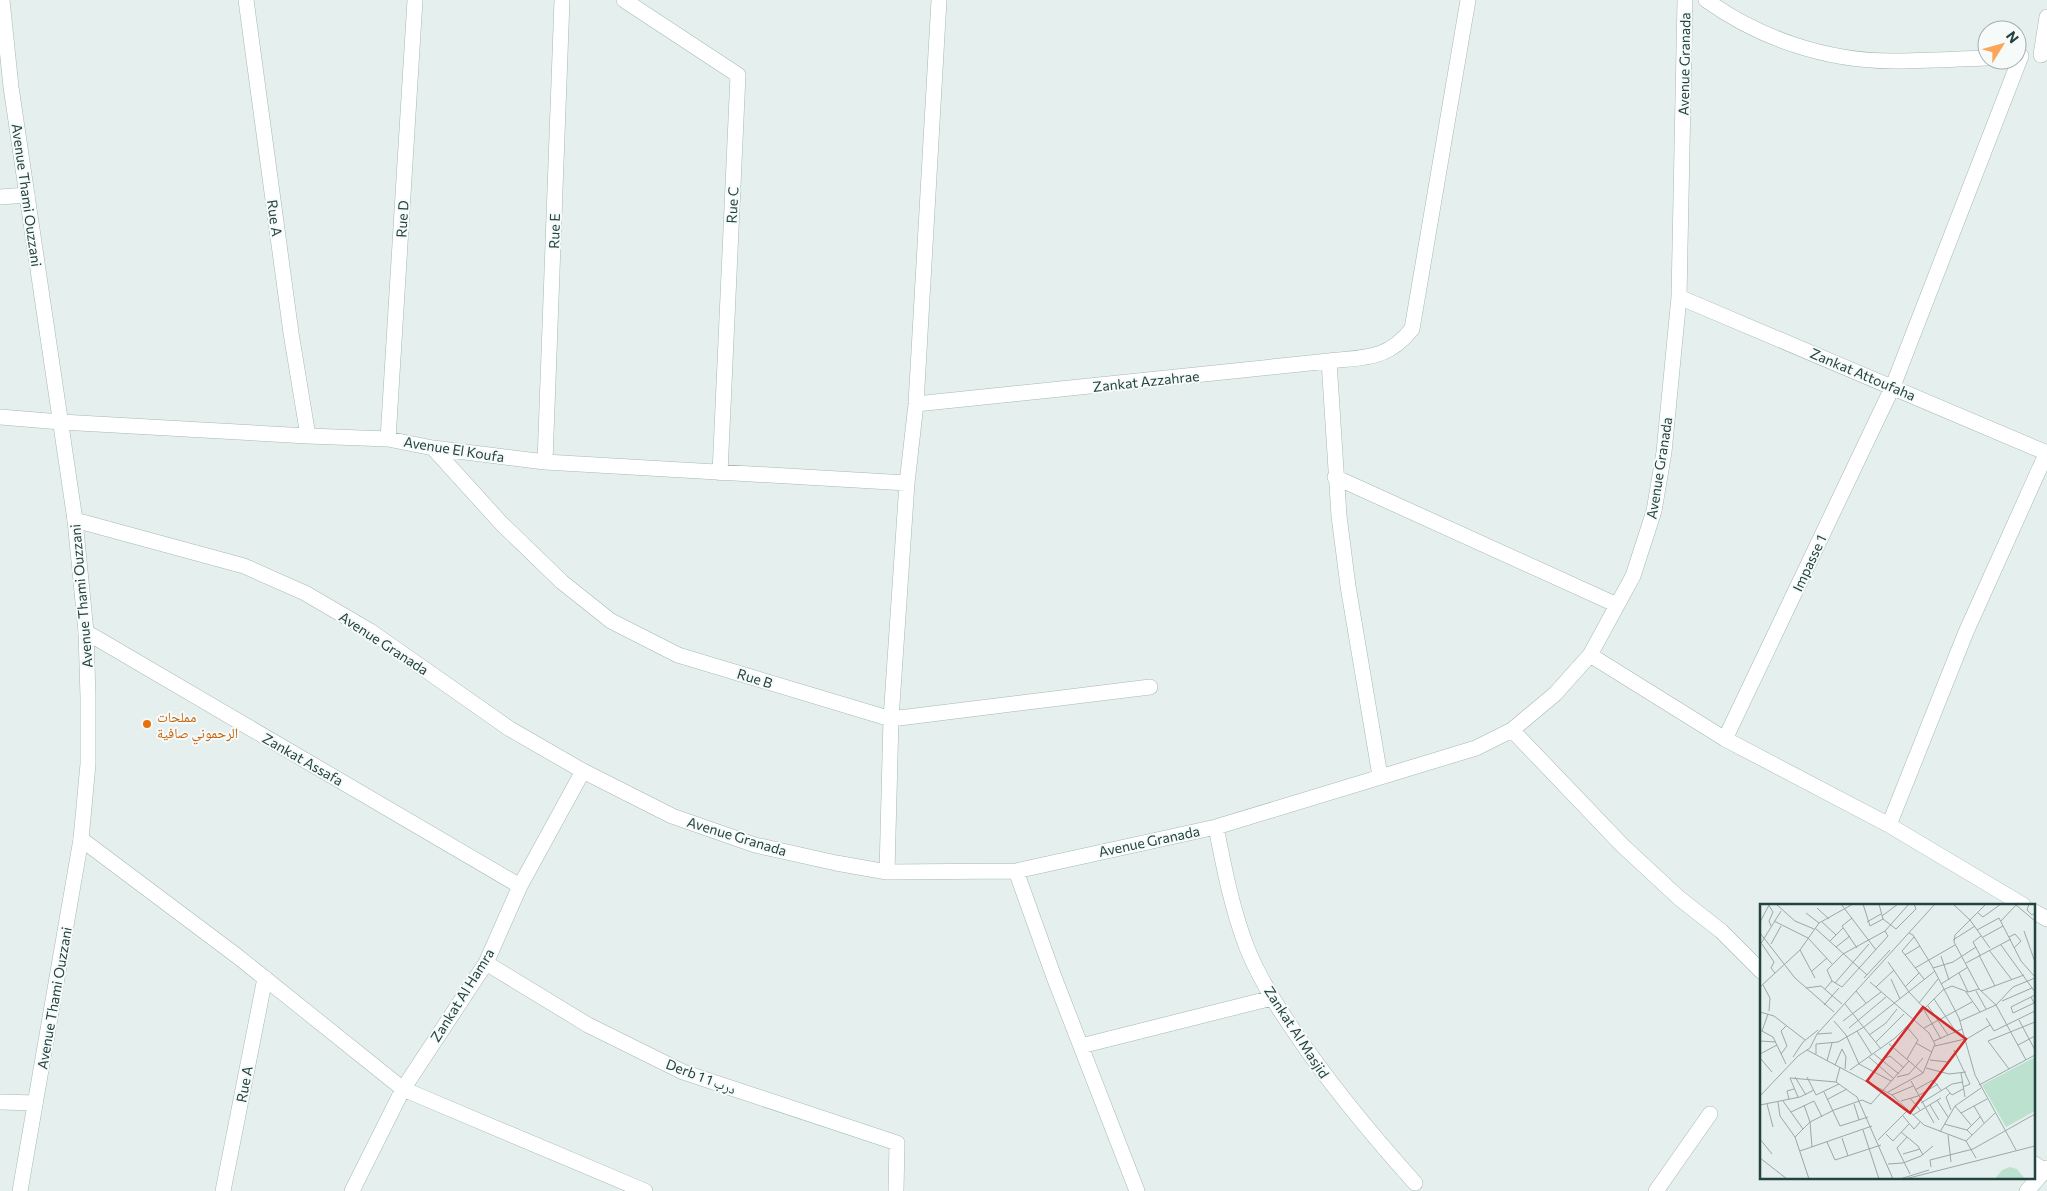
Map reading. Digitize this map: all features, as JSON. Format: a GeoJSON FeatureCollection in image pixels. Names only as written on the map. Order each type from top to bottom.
{"type":"FeatureCollection","features":[{"type":"Feature","properties":{"kind":"street","name":"Avenue Thami Ouzzani"},"geometry":{"type":"LineString","coordinates":[[2,0],[11,87],[76,520],[86,632],[88,764],[82,839],[20,1191]]}},
{"type":"Feature","properties":{"kind":"street","name":"Rue A"},"geometry":{"type":"LineString","coordinates":[[246,0],[291,334],[308,436]]}},
{"type":"Feature","properties":{"kind":"street","name":"Rue D"},"geometry":{"type":"LineString","coordinates":[[388,439],[415,0]]}},
{"type":"Feature","properties":{"kind":"street","name":"Rue E"},"geometry":{"type":"LineString","coordinates":[[545,462],[562,0]]}},
{"type":"Feature","properties":{"kind":"street","name":"Rue C"},"geometry":{"type":"LineString","coordinates":[[624,0],[738,74],[720,473]]}},
{"type":"Feature","properties":{"kind":"street"},"geometry":{"type":"LineString","coordinates":[[888,872],[891,720],[907,483],[916,404],[939,0]]}},
{"type":"Feature","properties":{"kind":"street","name":"Zankat Azzahrae"},"geometry":{"type":"LineString","coordinates":[[916,404],[1376,356],[1390,350],[1403,341],[1412,329],[1468,0]]}},
{"type":"Feature","properties":{"kind":"street","name":"Avenue Granada"},"geometry":{"type":"LineString","coordinates":[[76,520],[244,566],[305,592],[370,631],[510,729],[582,771],[672,816],[755,845],[836,863],[888,872],[1016,871],[1216,827],[1476,748],[1512,730],[1554,694],[1590,655],[1633,576],[1654,511],[1664,452],[1679,297],[1685,0]]}},
{"type":"Feature","properties":{"kind":"street"},"geometry":{"type":"LineString","coordinates":[[1706,0],[1728,16],[1775,38],[1832,55],[1890,61],[1977,58]]}},
{"type":"Feature","properties":{"kind":"street"},"geometry":{"type":"LineString","coordinates":[[2027,56],[2044,56],[2047,17]]}},
{"type":"Feature","properties":{"kind":"street","name":"Impasse 1"},"geometry":{"type":"LineString","coordinates":[[1725,739],[1894,386],[2014,70]]}},
{"type":"Feature","properties":{"kind":"street"},"geometry":{"type":"LineString","coordinates":[[0,197],[27,195]]}},
{"type":"Feature","properties":{"kind":"street","name":"Zankat Attoufaha"},"geometry":{"type":"LineString","coordinates":[[1679,297],[1894,386],[2047,453]]}},
{"type":"Feature","properties":{"kind":"street"},"geometry":{"type":"LineString","coordinates":[[1330,361],[1336,477],[1348,586],[1380,776]]}},
{"type":"Feature","properties":{"kind":"street","name":"Avenue El Koufa"},"geometry":{"type":"LineString","coordinates":[[0,417],[61,422],[388,439],[432,448],[545,462],[907,483]]}},
{"type":"Feature","properties":{"kind":"street","name":"Rue B"},"geometry":{"type":"LineString","coordinates":[[432,448],[502,523],[556,576],[611,621],[678,655],[891,720],[1150,687]]}},
{"type":"Feature","properties":{"kind":"street"},"geometry":{"type":"LineString","coordinates":[[1889,825],[1966,632],[2047,453]]}},
{"type":"Feature","properties":{"kind":"street"},"geometry":{"type":"LineString","coordinates":[[1336,477],[1617,605]]}},
{"type":"Feature","properties":{"kind":"street","name":"Zankat Assafa"},"geometry":{"type":"LineString","coordinates":[[86,632],[520,886]]}},
{"type":"Feature","properties":{"kind":"street"},"geometry":{"type":"LineString","coordinates":[[1590,655],[1725,739],[1889,825],[2021,904]]}},
{"type":"Feature","properties":{"kind":"street"},"geometry":{"type":"LineString","coordinates":[[1512,730],[1622,845],[1679,898],[1721,931],[1760,970]]}},
{"type":"Feature","properties":{"kind":"street","name":"Zankat Al Hamra"},"geometry":{"type":"LineString","coordinates":[[352,1191],[403,1089],[486,962],[520,886],[582,771]]}},
{"type":"Feature","properties":{"kind":"street","name":"Zankat Al Masjid"},"geometry":{"type":"LineString","coordinates":[[1216,827],[1231,901],[1248,949],[1272,998],[1319,1069],[1415,1183]]}},
{"type":"Feature","properties":{"kind":"street"},"geometry":{"type":"LineString","coordinates":[[82,839],[265,978],[403,1089],[645,1191]]}},
{"type":"Feature","properties":{"kind":"street"},"geometry":{"type":"LineString","coordinates":[[1016,871],[1036,930],[1138,1191]]}},
{"type":"Feature","properties":{"kind":"street","name":"Derb 1 درب 1"},"geometry":{"type":"LineString","coordinates":[[486,962],[588,1025],[683,1072],[897,1143],[897,1186]]}},
{"type":"Feature","properties":{"kind":"street","name":"Rue A"},"geometry":{"type":"LineString","coordinates":[[223,1191],[265,978]]}},
{"type":"Feature","properties":{"kind":"street"},"geometry":{"type":"LineString","coordinates":[[1081,1046],[1272,998]]}},
{"type":"Feature","properties":{"kind":"street"},"geometry":{"type":"LineString","coordinates":[[0,1102],[36,1103]]}},
{"type":"Feature","properties":{"kind":"street"},"geometry":{"type":"LineString","coordinates":[[1656,1191],[1710,1114]]}},
{"type":"Feature","properties":{"kind":"street"},"geometry":{"type":"LineString","coordinates":[[2032,1190],[2042,1167]]}},
{"type":"Feature","properties":{"kind":"place","name":"مملحات الرحموني صافية"},"geometry":{"type":"Point","coordinates":[147,724]}}]}
